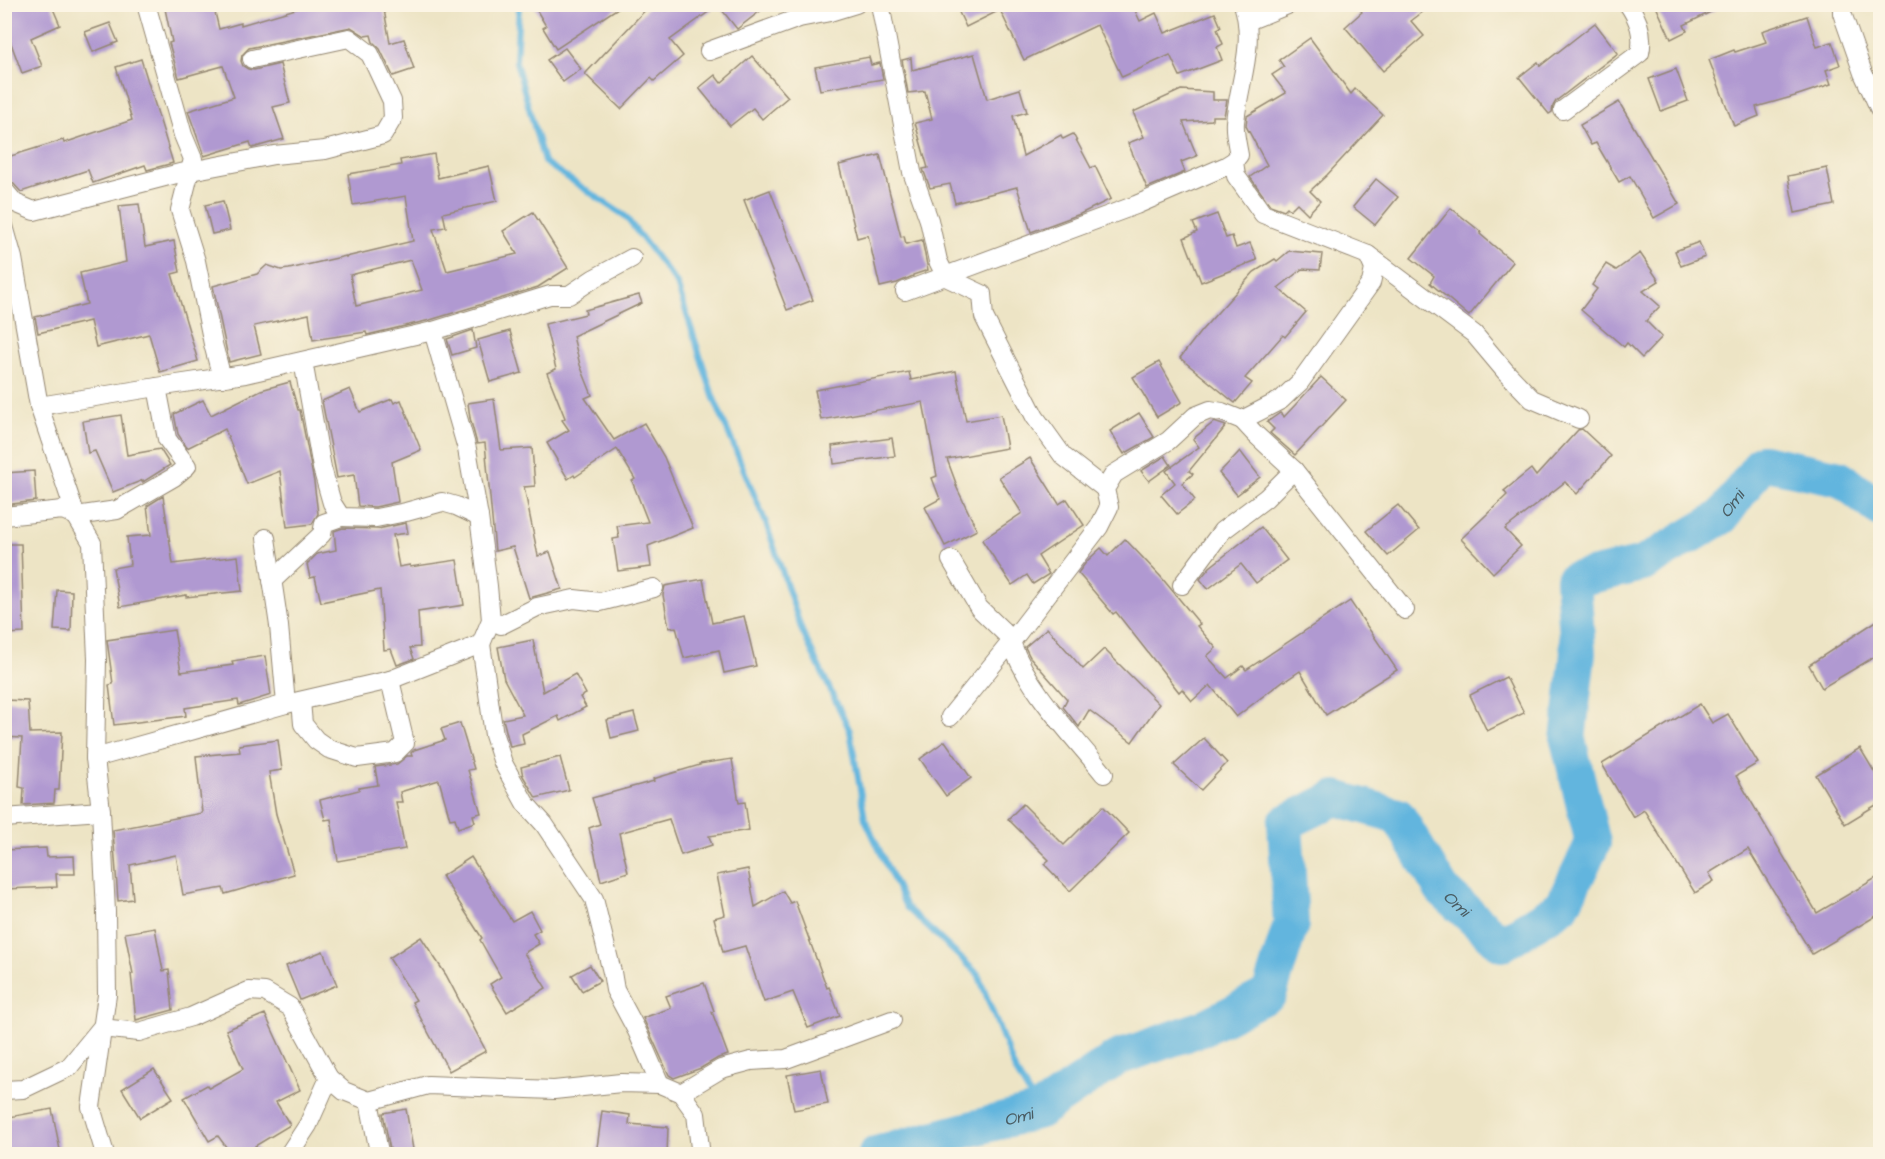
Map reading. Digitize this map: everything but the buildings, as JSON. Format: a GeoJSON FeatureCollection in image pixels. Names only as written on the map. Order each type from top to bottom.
{"type":"FeatureCollection","features":[{"type":"Feature","properties":{"kind":"street"},"geometry":{"type":"LineString","coordinates":[[146,4],[183,135],[193,159],[192,171],[180,210],[196,261],[222,378]]}},
{"type":"Feature","properties":{"kind":"street"},"geometry":{"type":"LineString","coordinates":[[709,51],[799,18],[856,4]]}},
{"type":"Feature","properties":{"kind":"street"},"geometry":{"type":"LineString","coordinates":[[880,4],[912,172],[928,220],[938,261],[946,277],[982,294],[984,317],[1035,417],[1063,456],[1105,489],[1109,507],[1099,527],[950,717]]}},
{"type":"Feature","properties":{"kind":"street"},"geometry":{"type":"LineString","coordinates":[[905,291],[1136,206],[1234,161],[1239,155],[1235,124],[1248,52],[1245,13],[1290,4]]}},
{"type":"Feature","properties":{"kind":"street"},"geometry":{"type":"LineString","coordinates":[[1563,110],[1640,53],[1643,40],[1635,14],[1628,4]]}},
{"type":"Feature","properties":{"kind":"street"},"geometry":{"type":"LineString","coordinates":[[1842,4],[1842,13],[1863,73],[1881,110]]}},
{"type":"Feature","properties":{"kind":"street"},"geometry":{"type":"LineString","coordinates":[[4,190],[15,203],[34,210],[192,171],[274,154],[325,150],[374,138],[383,135],[393,118],[392,101],[370,54],[349,38],[252,59]]}},
{"type":"Feature","properties":{"kind":"street"},"geometry":{"type":"LineString","coordinates":[[1234,161],[1236,176],[1263,214],[1368,255],[1474,334],[1504,371],[1532,399],[1579,419]]}},
{"type":"Feature","properties":{"kind":"street"},"geometry":{"type":"LineString","coordinates":[[4,226],[13,258],[39,406],[76,516],[92,543],[97,659],[95,758],[101,811],[107,994],[91,1107],[105,1155]]}},
{"type":"Feature","properties":{"kind":"street"},"geometry":{"type":"LineString","coordinates":[[1242,420],[1281,400],[1300,382],[1350,309],[1371,283],[1374,269],[1368,255]]}},
{"type":"Feature","properties":{"kind":"street"},"geometry":{"type":"LineString","coordinates":[[39,406],[222,378],[434,331],[550,295],[569,295],[632,258]]}},
{"type":"Feature","properties":{"kind":"street"},"geometry":{"type":"LineString","coordinates":[[434,331],[468,449],[479,517],[491,620],[481,644],[494,735],[503,763],[525,803],[544,824],[594,899],[615,990],[637,1031],[660,1084]]}},
{"type":"Feature","properties":{"kind":"street"},"geometry":{"type":"LineString","coordinates":[[303,361],[322,468],[332,503],[341,517]]}},
{"type":"Feature","properties":{"kind":"street"},"geometry":{"type":"LineString","coordinates":[[4,516],[63,510],[76,516],[117,510],[174,477],[187,466],[167,439],[157,387]]}},
{"type":"Feature","properties":{"kind":"street"},"geometry":{"type":"LineString","coordinates":[[1105,489],[1114,474],[1168,441],[1195,416],[1210,410],[1242,420],[1294,470],[1405,610]]}},
{"type":"Feature","properties":{"kind":"street"},"geometry":{"type":"LineString","coordinates":[[1182,585],[1222,531],[1266,498],[1294,470]]}},
{"type":"Feature","properties":{"kind":"street"},"geometry":{"type":"LineString","coordinates":[[272,581],[322,534],[324,523],[341,517],[376,518],[442,502],[479,517]]}},
{"type":"Feature","properties":{"kind":"street"},"geometry":{"type":"LineString","coordinates":[[266,538],[279,626],[294,703],[303,724],[316,740],[328,749],[357,758],[395,753],[405,743],[390,680]]}},
{"type":"Feature","properties":{"kind":"street"},"geometry":{"type":"LineString","coordinates":[[951,560],[979,608],[1011,642],[1035,689],[1104,774]]}},
{"type":"Feature","properties":{"kind":"street"},"geometry":{"type":"LineString","coordinates":[[491,620],[501,626],[537,607],[574,599],[600,602],[654,588]]}},
{"type":"Feature","properties":{"kind":"street"},"geometry":{"type":"LineString","coordinates":[[95,758],[294,703],[390,680],[481,644]]}},
{"type":"Feature","properties":{"kind":"street"},"geometry":{"type":"LineString","coordinates":[[4,818],[101,811]]}},
{"type":"Feature","properties":{"kind":"street"},"geometry":{"type":"LineString","coordinates":[[101,1028],[139,1032],[190,1017],[249,991],[265,992],[290,1007],[329,1078],[344,1091],[369,1101],[428,1085],[554,1090],[621,1083],[660,1084],[681,1093],[696,1114],[699,1155]]}},
{"type":"Feature","properties":{"kind":"street"},"geometry":{"type":"LineString","coordinates":[[681,1093],[721,1069],[751,1061],[786,1059],[892,1020]]}},
{"type":"Feature","properties":{"kind":"street"},"geometry":{"type":"LineString","coordinates":[[4,1090],[23,1089],[69,1067],[101,1028]]}},
{"type":"Feature","properties":{"kind":"street"},"geometry":{"type":"LineString","coordinates":[[289,1155],[308,1125],[329,1078]]}},
{"type":"Feature","properties":{"kind":"street"},"geometry":{"type":"LineString","coordinates":[[369,1101],[380,1155]]}},
{"type":"Feature","properties":{"kind":"waterway"},"geometry":{"type":"LineString","coordinates":[[519,4],[516,62],[544,162],[625,216],[677,284],[713,396],[766,523],[802,631],[850,731],[865,819],[906,907],[978,974],[1015,1070],[1039,1111]]}},
{"type":"Feature","properties":{"kind":"waterway","name":"Omi"},"geometry":{"type":"LineString","coordinates":[[876,1154],[1039,1111],[1117,1058],[1203,1028],[1269,994],[1291,924],[1285,823],[1336,798],[1398,816],[1442,890],[1502,944],[1562,906],[1593,843],[1568,740],[1578,653],[1573,580],[1643,564],[1722,517],[1762,462],[1840,478],[1880,509]]}}]}
